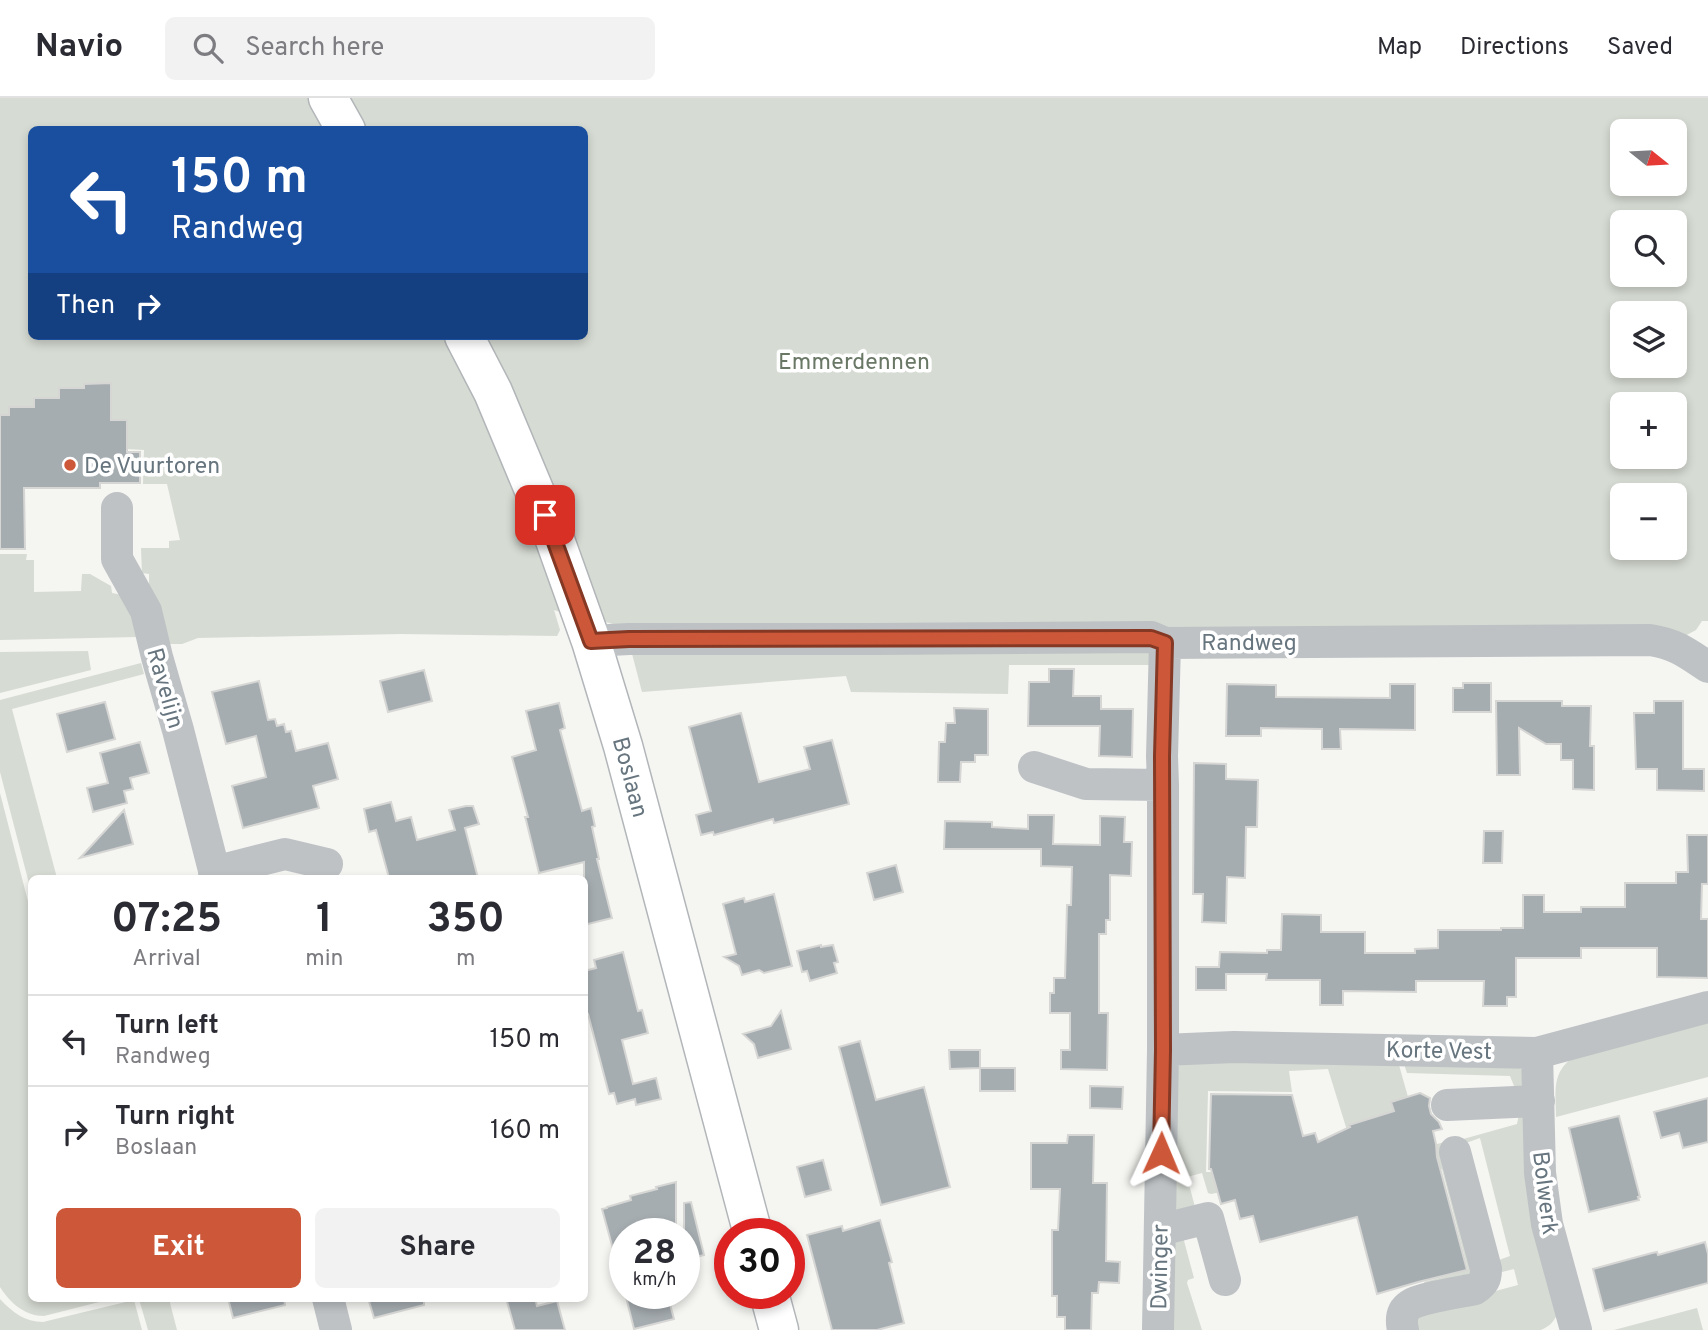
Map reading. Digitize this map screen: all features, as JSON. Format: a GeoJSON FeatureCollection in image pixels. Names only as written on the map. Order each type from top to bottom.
{"type":"FeatureCollection","features":[{"type":"Feature","properties":{"kind":"main road"},"geometry":{"type":"LineString","coordinates":[[328,98],[344,126]]}},
{"type":"Feature","properties":{"kind":"main road","name":"Boslaan"},"geometry":{"type":"LineString","coordinates":[[466,340],[493,391],[555,540],[591,641],[623,746],[749,1218]]}},
{"type":"Feature","properties":{"kind":"main road"},"geometry":{"type":"LineString","coordinates":[[773,1309],[779,1330]]}},
{"type":"Feature","properties":{"kind":"street","name":"Ravelijn"},"geometry":{"type":"LineString","coordinates":[[117,508],[117,559],[145,611],[215,875],[285,854],[327,864]]}},
{"type":"Feature","properties":{"kind":"street","name":"Randweg"},"geometry":{"type":"LineString","coordinates":[[591,641],[1151,638],[1165,643],[1650,640],[1703,654]]}},
{"type":"Feature","properties":{"kind":"street","name":"Dwinger"},"geometry":{"type":"LineString","coordinates":[[1158,1330],[1163,1050],[1165,643]]}},
{"type":"Feature","properties":{"kind":"street"},"geometry":{"type":"LineString","coordinates":[[1034,767],[1086,784],[1163,785]]}},
{"type":"Feature","properties":{"kind":"street","name":"Korte Vest"},"geometry":{"type":"LineString","coordinates":[[1163,1050],[1234,1047],[1537,1053],[1708,1007]]}},
{"type":"Feature","properties":{"kind":"street","name":"Bolwerk"},"geometry":{"type":"LineString","coordinates":[[1537,1053],[1540,1173],[1547,1224],[1576,1330]]}},
{"type":"Feature","properties":{"kind":"street"},"geometry":{"type":"LineString","coordinates":[[1447,1105],[1539,1101]]}},
{"type":"Feature","properties":{"kind":"street"},"geometry":{"type":"LineString","coordinates":[[1403,1330],[1403,1314],[1408,1306],[1475,1289],[1483,1284],[1486,1277],[1455,1152]]}},
{"type":"Feature","properties":{"kind":"street"},"geometry":{"type":"LineString","coordinates":[[1160,1230],[1208,1218],[1225,1280]]}},
{"type":"Feature","properties":{"kind":"street"},"geometry":{"type":"LineString","coordinates":[[329,1302],[336,1330]]}},
{"type":"Feature","properties":{"kind":"green space","name":"Emmerdennen"},"geometry":{"type":"Polygon","coordinates":[[[0,98],[1708,98],[1708,621],[1702,621],[1696,630],[1683,637],[606,622],[607,627],[554,610],[560,630],[557,636],[401,634],[198,638],[182,644],[167,644],[149,588],[149,574],[142,573],[141,548],[169,548],[169,541],[180,540],[167,484],[143,484],[144,450],[126,449],[111,423],[111,393],[63,392],[63,403],[33,402],[33,409],[11,426],[0,426],[0,98]]]}},
{"type":"Feature","properties":{"kind":"green space"},"geometry":{"type":"Polygon","coordinates":[[[0,554],[27,554],[26,560],[34,560],[34,592],[81,591],[82,574],[90,574],[111,586],[112,593],[127,599],[137,637],[0,640],[0,554]]]}},
{"type":"Feature","properties":{"kind":"green space"},"geometry":{"type":"Polygon","coordinates":[[[630,646],[1151,648],[1150,665],[1009,665],[1008,694],[851,692],[846,676],[642,692],[630,646]]]}},
{"type":"Feature","properties":{"kind":"green space"},"geometry":{"type":"Polygon","coordinates":[[[88,651],[91,670],[0,693],[0,652],[88,651]]]}},
{"type":"Feature","properties":{"kind":"green space"},"geometry":{"type":"Polygon","coordinates":[[[141,663],[144,674],[12,709],[56,875],[28,875],[28,879],[0,772],[0,700],[141,663]]]}},
{"type":"Feature","properties":{"kind":"green space"},"geometry":{"type":"Polygon","coordinates":[[[0,793],[28,901],[28,1302],[99,1302],[44,1316],[37,1315],[19,1308],[0,1287],[0,793]]]}},
{"type":"Feature","properties":{"kind":"green space"},"geometry":{"type":"Polygon","coordinates":[[[1708,1022],[1708,1077],[1556,1117],[1557,1078],[1571,1059],[1708,1022]]]}},
{"type":"Feature","properties":{"kind":"green space"},"geometry":{"type":"Polygon","coordinates":[[[1397,1058],[1408,1097],[1391,1102],[1394,1111],[1430,1146],[1517,1124],[1520,1109],[1529,1107],[1557,1315],[1544,1329],[1415,1330],[1413,1324],[1421,1311],[1518,1285],[1514,1269],[1502,1272],[1499,1260],[1510,1256],[1480,1138],[1446,1150],[1477,1272],[1426,1290],[1424,1282],[1468,1270],[1442,1169],[1395,1181],[1363,1182],[1328,1069],[1289,1071],[1292,1092],[1208,1091],[1206,1172],[1215,1172],[1221,1192],[1208,1193],[1202,1173],[1187,1177],[1195,1207],[1167,1218],[1178,1066],[1185,1060],[1397,1058]]]}},
{"type":"Feature","properties":{"kind":"green space"},"geometry":{"type":"Polygon","coordinates":[[[1402,1058],[1515,1064],[1525,1072],[1529,1082],[1516,1091],[1510,1076],[1407,1073],[1402,1058]]]}},
{"type":"Feature","properties":{"kind":"green space"},"geometry":{"type":"Polygon","coordinates":[[[1183,1237],[1194,1278],[1187,1283],[1202,1330],[1165,1330],[1167,1238],[1183,1237]]]}},
{"type":"Feature","properties":{"kind":"green space"},"geometry":{"type":"Polygon","coordinates":[[[0,1299],[19,1315],[43,1322],[135,1302],[142,1330],[0,1330],[0,1299]]]}},
{"type":"Feature","properties":{"kind":"green space"},"geometry":{"type":"Polygon","coordinates":[[[140,1302],[170,1302],[177,1330],[148,1330],[140,1302]]]}},
{"type":"Feature","properties":{"kind":"green space"},"geometry":{"type":"Polygon","coordinates":[[[1697,1308],[1703,1330],[1614,1330],[1697,1308]]]}},
{"type":"Feature","properties":{"kind":"building","name":"De Vuurtoren"},"geometry":{"type":"Polygon","coordinates":[[[111,383],[111,420],[127,420],[127,452],[140,452],[140,483],[100,483],[100,488],[24,488],[25,549],[0,549],[0,415],[9,415],[9,407],[34,407],[34,398],[59,398],[59,388],[84,388],[84,384],[111,383]]]}},
{"type":"Feature","properties":{"kind":"building"},"geometry":{"type":"Polygon","coordinates":[[[1049,669],[1074,669],[1073,696],[1101,696],[1101,709],[1133,709],[1132,757],[1099,756],[1100,726],[1028,726],[1029,682],[1049,682],[1049,669]]]}},
{"type":"Feature","properties":{"kind":"building"},"geometry":{"type":"Polygon","coordinates":[[[424,670],[432,701],[388,712],[380,681],[424,670]]]}},
{"type":"Feature","properties":{"kind":"building"},"geometry":{"type":"Polygon","coordinates":[[[259,681],[268,720],[275,719],[277,726],[284,724],[286,732],[291,731],[296,751],[328,743],[338,779],[313,786],[319,808],[243,828],[232,786],[266,777],[256,736],[226,744],[212,692],[259,681]]]}},
{"type":"Feature","properties":{"kind":"building"},"geometry":{"type":"Polygon","coordinates":[[[1463,683],[1491,683],[1491,712],[1453,712],[1453,688],[1463,688],[1463,683]]]}},
{"type":"Feature","properties":{"kind":"building"},"geometry":{"type":"Polygon","coordinates":[[[1227,684],[1276,685],[1276,697],[1390,698],[1390,684],[1415,684],[1415,730],[1340,729],[1341,749],[1322,749],[1322,729],[1261,728],[1261,736],[1226,736],[1227,684]]]}},
{"type":"Feature","properties":{"kind":"building"},"geometry":{"type":"Polygon","coordinates":[[[1496,701],[1562,701],[1562,706],[1591,706],[1590,746],[1594,746],[1594,790],[1573,789],[1573,760],[1561,760],[1561,744],[1546,744],[1519,728],[1520,775],[1497,775],[1496,701]]]}},
{"type":"Feature","properties":{"kind":"building"},"geometry":{"type":"Polygon","coordinates":[[[1654,701],[1683,701],[1683,769],[1704,769],[1704,791],[1657,790],[1657,769],[1636,769],[1634,713],[1654,713],[1654,701]]]}},
{"type":"Feature","properties":{"kind":"building"},"geometry":{"type":"Polygon","coordinates":[[[105,702],[115,739],[67,752],[57,714],[105,702]]]}},
{"type":"Feature","properties":{"kind":"building"},"geometry":{"type":"Polygon","coordinates":[[[559,703],[565,728],[560,730],[582,811],[591,808],[597,859],[612,918],[588,924],[588,875],[584,875],[584,862],[539,873],[512,757],[536,750],[526,711],[559,703]]]}},
{"type":"Feature","properties":{"kind":"building"},"geometry":{"type":"Polygon","coordinates":[[[954,708],[988,709],[988,755],[975,755],[975,762],[961,762],[960,782],[938,782],[939,742],[945,742],[946,723],[955,723],[954,708]]]}},
{"type":"Feature","properties":{"kind":"building"},"geometry":{"type":"Polygon","coordinates":[[[741,713],[759,782],[810,769],[804,747],[832,740],[849,804],[774,823],[773,819],[714,835],[713,832],[701,835],[696,815],[711,811],[689,727],[741,713]]]}},
{"type":"Feature","properties":{"kind":"building"},"geometry":{"type":"Polygon","coordinates":[[[140,742],[149,773],[130,778],[133,789],[124,791],[127,803],[93,812],[87,788],[108,783],[100,753],[140,742]]]}},
{"type":"Feature","properties":{"kind":"building"},"geometry":{"type":"Polygon","coordinates":[[[1194,763],[1226,764],[1226,779],[1258,780],[1257,827],[1246,827],[1245,878],[1227,877],[1226,923],[1202,922],[1203,894],[1193,894],[1194,763]]]}},
{"type":"Feature","properties":{"kind":"building"},"geometry":{"type":"Polygon","coordinates":[[[391,802],[396,821],[411,817],[417,840],[455,830],[449,810],[473,806],[479,824],[465,828],[477,875],[388,875],[376,830],[369,832],[364,809],[391,802]]]}},
{"type":"Feature","properties":{"kind":"building"},"geometry":{"type":"Polygon","coordinates":[[[124,810],[133,844],[80,858],[124,810]]]}},
{"type":"Feature","properties":{"kind":"building"},"geometry":{"type":"Polygon","coordinates":[[[1028,815],[1054,815],[1053,844],[1100,845],[1100,816],[1125,817],[1124,842],[1132,842],[1131,876],[1110,875],[1110,920],[1106,920],[1106,934],[1099,934],[1099,1013],[1108,1013],[1107,1070],[1061,1069],[1061,1050],[1070,1050],[1070,1013],[1050,1013],[1050,993],[1054,993],[1054,978],[1065,978],[1067,905],[1071,905],[1072,867],[1041,866],[1041,849],[944,849],[945,821],[992,822],[992,827],[1028,829],[1028,815]]]}},
{"type":"Feature","properties":{"kind":"building"},"geometry":{"type":"Polygon","coordinates":[[[1484,831],[1503,831],[1502,863],[1483,863],[1484,831]]]}},
{"type":"Feature","properties":{"kind":"building"},"geometry":{"type":"Polygon","coordinates":[[[1687,835],[1708,835],[1708,884],[1702,884],[1701,919],[1708,919],[1708,978],[1657,977],[1657,948],[1581,948],[1581,958],[1516,958],[1516,997],[1507,997],[1507,1006],[1483,1006],[1484,981],[1416,981],[1416,992],[1343,991],[1343,1005],[1320,1005],[1320,980],[1266,980],[1267,974],[1226,974],[1226,990],[1196,990],[1196,967],[1219,967],[1220,952],[1267,953],[1267,950],[1281,950],[1282,914],[1321,915],[1321,932],[1365,932],[1365,953],[1415,953],[1415,949],[1438,948],[1438,930],[1523,928],[1523,895],[1544,895],[1544,912],[1581,912],[1581,907],[1625,907],[1625,883],[1676,883],[1676,872],[1688,872],[1687,835]]]}},
{"type":"Feature","properties":{"kind":"building"},"geometry":{"type":"Polygon","coordinates":[[[896,865],[903,892],[874,900],[867,873],[896,865]]]}},
{"type":"Feature","properties":{"kind":"building"},"geometry":{"type":"Polygon","coordinates":[[[774,894],[792,966],[742,975],[739,966],[724,957],[736,954],[723,904],[744,898],[745,902],[774,894]]]}},
{"type":"Feature","properties":{"kind":"building"},"geometry":{"type":"Polygon","coordinates":[[[833,945],[838,962],[834,963],[837,973],[810,981],[807,971],[802,972],[797,951],[833,945]]]}},
{"type":"Feature","properties":{"kind":"building"},"geometry":{"type":"Polygon","coordinates":[[[623,952],[638,1011],[642,1010],[648,1033],[622,1040],[633,1084],[656,1078],[661,1099],[636,1105],[635,1099],[617,1104],[614,1093],[609,1094],[588,1014],[588,970],[596,968],[594,960],[623,952]]]}},
{"type":"Feature","properties":{"kind":"building"},"geometry":{"type":"Polygon","coordinates":[[[781,1011],[791,1049],[758,1058],[754,1044],[743,1034],[771,1026],[781,1011]]]}},
{"type":"Feature","properties":{"kind":"building"},"geometry":{"type":"Polygon","coordinates":[[[860,1041],[876,1100],[924,1087],[950,1187],[881,1205],[839,1047],[860,1041]]]}},
{"type":"Feature","properties":{"kind":"building"},"geometry":{"type":"Polygon","coordinates":[[[949,1050],[980,1050],[980,1068],[950,1069],[949,1050]]]}},
{"type":"Feature","properties":{"kind":"building"},"geometry":{"type":"Polygon","coordinates":[[[980,1068],[1015,1068],[1015,1091],[980,1091],[980,1068]]]}},
{"type":"Feature","properties":{"kind":"building"},"geometry":{"type":"Polygon","coordinates":[[[1090,1086],[1123,1087],[1122,1109],[1090,1108],[1090,1086]]]}},
{"type":"Feature","properties":{"kind":"building"},"geometry":{"type":"Polygon","coordinates":[[[1420,1093],[1430,1098],[1431,1114],[1442,1129],[1433,1131],[1437,1157],[1467,1270],[1377,1294],[1357,1217],[1260,1242],[1253,1216],[1240,1219],[1235,1200],[1221,1204],[1209,1169],[1211,1094],[1292,1095],[1303,1136],[1315,1133],[1318,1142],[1350,1127],[1349,1125],[1394,1111],[1391,1102],[1420,1093]]]}},
{"type":"Feature","properties":{"kind":"building"},"geometry":{"type":"Polygon","coordinates":[[[1708,1098],[1708,1142],[1683,1148],[1679,1133],[1661,1138],[1654,1112],[1708,1098]]]}},
{"type":"Feature","properties":{"kind":"building"},"geometry":{"type":"Polygon","coordinates":[[[1619,1116],[1640,1197],[1639,1200],[1589,1212],[1569,1128],[1619,1116]]]}},
{"type":"Feature","properties":{"kind":"building"},"geometry":{"type":"Polygon","coordinates":[[[1068,1135],[1094,1135],[1093,1183],[1107,1183],[1106,1261],[1120,1262],[1119,1283],[1099,1282],[1098,1293],[1092,1293],[1091,1330],[1065,1330],[1065,1317],[1057,1317],[1057,1296],[1052,1296],[1052,1230],[1058,1230],[1060,1189],[1031,1189],[1031,1143],[1067,1143],[1068,1135]]]}},
{"type":"Feature","properties":{"kind":"building"},"geometry":{"type":"Polygon","coordinates":[[[823,1160],[831,1190],[805,1197],[797,1167],[823,1160]]]}},
{"type":"Feature","properties":{"kind":"building"},"geometry":{"type":"Polygon","coordinates":[[[676,1182],[676,1218],[609,1218],[609,1235],[602,1209],[631,1200],[630,1196],[657,1189],[656,1187],[676,1182]]]}},
{"type":"Feature","properties":{"kind":"building"},"geometry":{"type":"Polygon","coordinates":[[[691,1202],[695,1218],[684,1218],[684,1203],[691,1202]]]}},
{"type":"Feature","properties":{"kind":"building"},"geometry":{"type":"Polygon","coordinates":[[[880,1220],[892,1262],[889,1263],[904,1323],[877,1330],[832,1330],[807,1235],[842,1226],[843,1231],[880,1220]]]}},
{"type":"Feature","properties":{"kind":"building"},"geometry":{"type":"Polygon","coordinates":[[[700,1239],[704,1255],[700,1256],[700,1239]]]}},
{"type":"Feature","properties":{"kind":"building"},"geometry":{"type":"Polygon","coordinates":[[[1705,1242],[1708,1254],[1708,1283],[1604,1311],[1593,1269],[1705,1242]]]}},
{"type":"Feature","properties":{"kind":"building"},"geometry":{"type":"Polygon","coordinates":[[[229,1302],[285,1302],[285,1305],[233,1318],[229,1302]]]}},
{"type":"Feature","properties":{"kind":"building"},"geometry":{"type":"Polygon","coordinates":[[[369,1302],[424,1302],[424,1305],[374,1318],[369,1302]]]}},
{"type":"Feature","properties":{"kind":"building"},"geometry":{"type":"Polygon","coordinates":[[[507,1302],[536,1302],[537,1306],[557,1302],[565,1330],[515,1330],[507,1302]]]}},
{"type":"Feature","properties":{"kind":"building"},"geometry":{"type":"Polygon","coordinates":[[[629,1309],[671,1309],[674,1319],[634,1329],[629,1309]]]}},
{"type":"Feature","properties":{"kind":"place","name":"De Vuurtoren"},"geometry":{"type":"Point","coordinates":[70,465]}},
{"type":"Feature","properties":{"kind":"route"},"geometry":{"type":"LineString","coordinates":[[545,515],[591,641],[1151,638],[1165,643],[1162,756],[1161,1153]]}}]}
